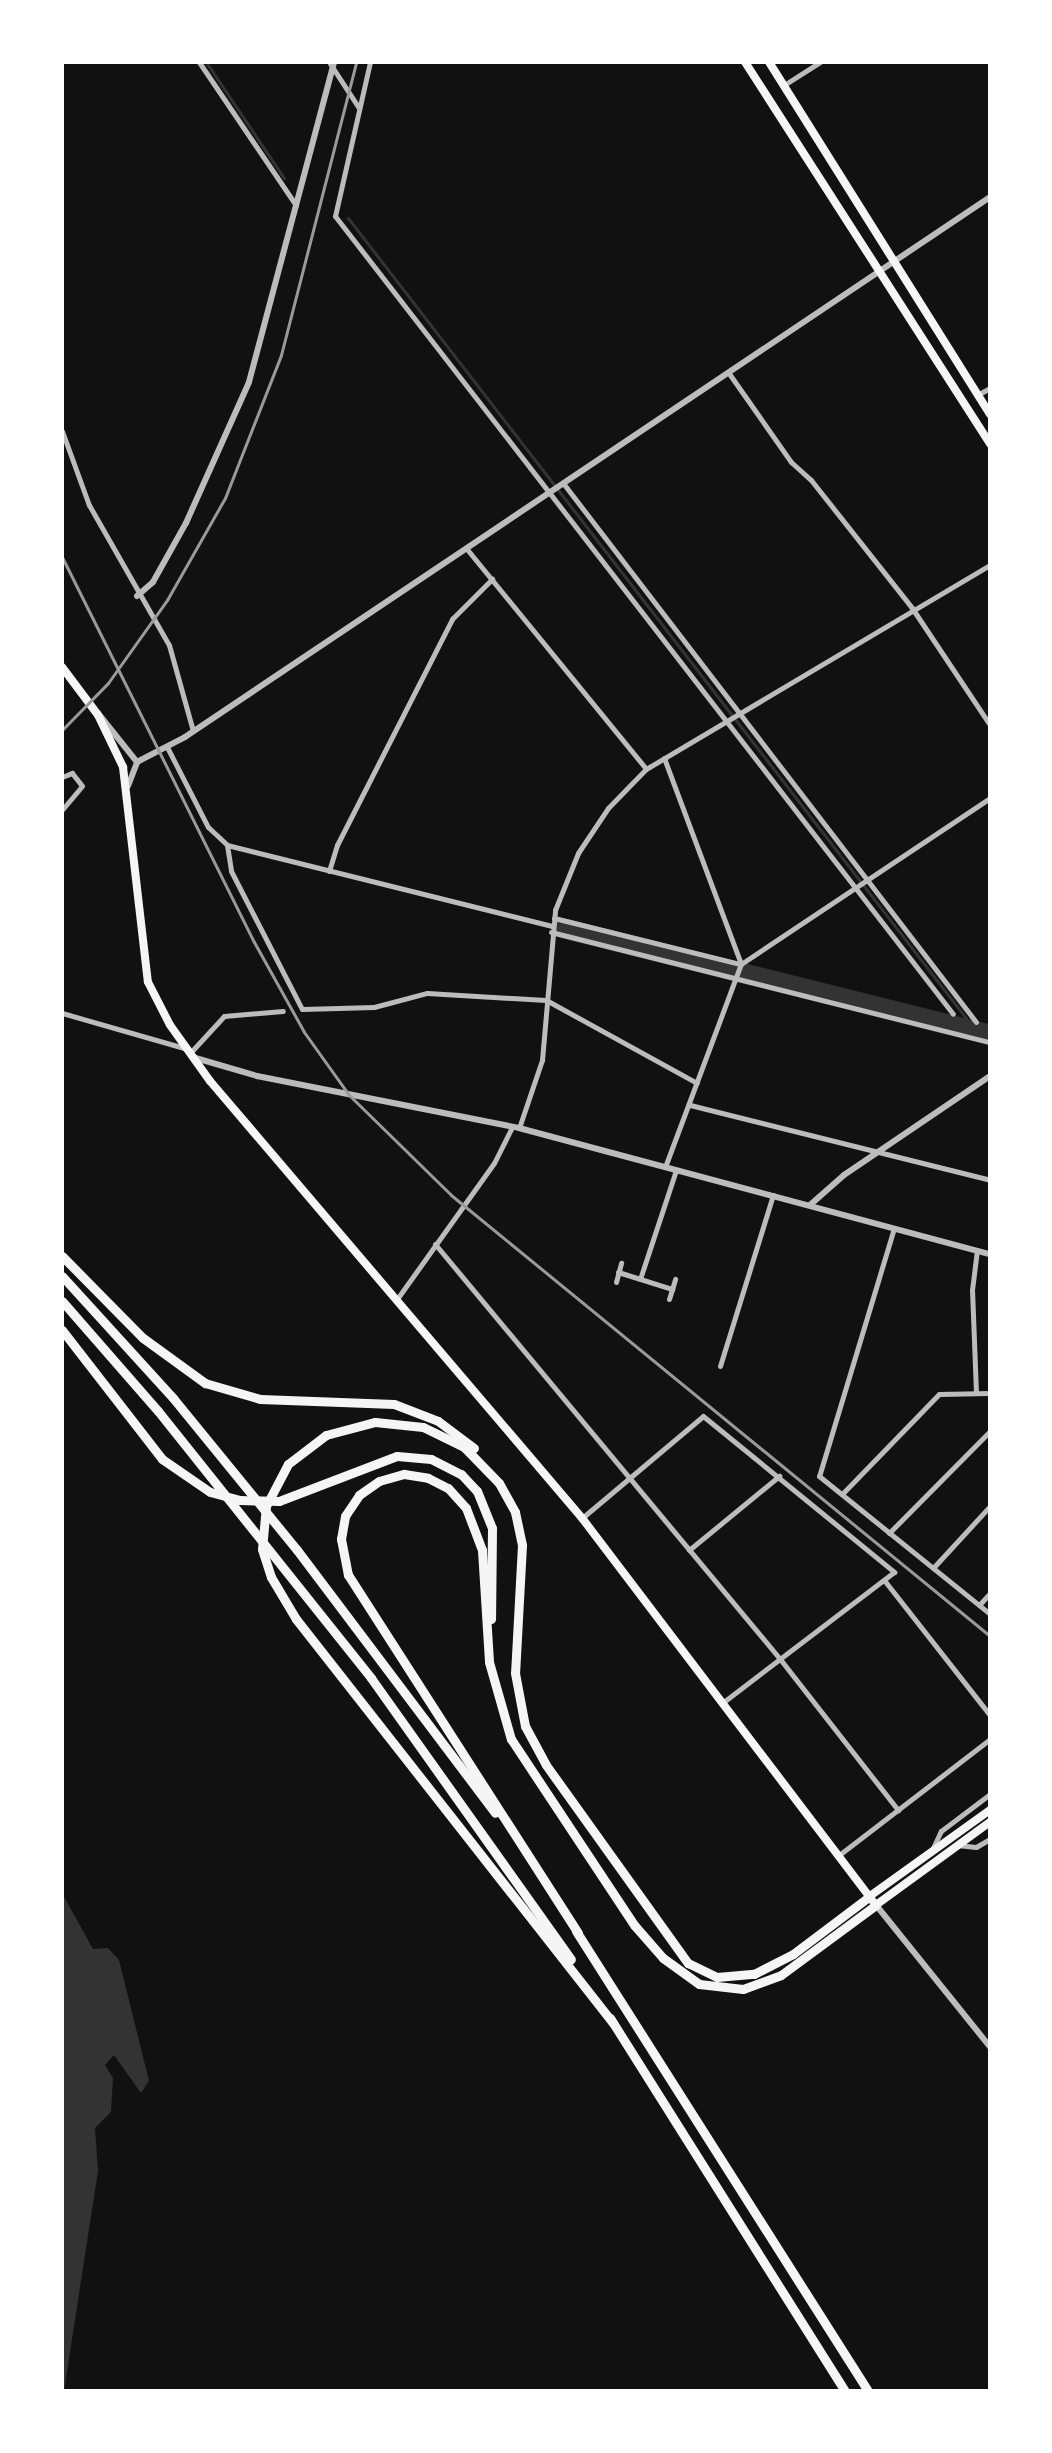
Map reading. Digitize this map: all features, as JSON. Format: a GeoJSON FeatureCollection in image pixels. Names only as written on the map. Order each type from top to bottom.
{"type":"FeatureCollection","features":[{"type":"Feature","properties":{"kind":"highway"},"geometry":{"type":"LineString","coordinates":[[62,1256],[143,1338],[205,1383],[260,1399],[327,1399],[394,1404],[438,1421],[477,1451],[515,1512],[523,1554],[515,1673],[525,1726],[546,1765],[688,1963],[717,1977],[754,1974],[793,1954],[873,1900]]}},
{"type":"Feature","properties":{"kind":"highway"},"geometry":{"type":"LineString","coordinates":[[62,1276],[137,1359],[379,1654],[578,1933]]}},
{"type":"Feature","properties":{"kind":"highway"},"geometry":{"type":"LineString","coordinates":[[62,1301],[281,1562],[437,1766],[613,2023],[845,2391]]}},
{"type":"Feature","properties":{"kind":"highway"},"geometry":{"type":"LineString","coordinates":[[62,1330],[162,1459],[210,1492],[239,1500],[279,1501],[386,1458],[431,1459],[469,1482],[488,1514],[495,1558],[489,1662]]}},
{"type":"Feature","properties":{"kind":"highway"},"geometry":{"type":"LineString","coordinates":[[499,1483],[452,1439],[391,1422],[358,1424],[326,1435],[288,1464],[266,1506],[262,1549],[278,1592],[330,1663],[613,2023]]}},
{"type":"Feature","properties":{"kind":"highway"},"geometry":{"type":"LineString","coordinates":[[868,2391],[578,1933],[362,1601],[341,1551],[342,1527],[351,1505],[379,1481],[416,1475],[448,1488],[466,1508],[481,1542],[489,1662],[503,1721],[532,1776],[635,1926],[681,1973],[723,1990],[763,1983],[873,1900]]}},
{"type":"Feature","properties":{"kind":"main road"},"geometry":{"type":"LineString","coordinates":[[745,62],[882,269],[990,444]]}},
{"type":"Feature","properties":{"kind":"main road"},"geometry":{"type":"LineString","coordinates":[[769,62],[990,414]]}},
{"type":"Feature","properties":{"kind":"main road"},"geometry":{"type":"LineString","coordinates":[[62,667],[98,715],[128,786],[144,967],[154,997],[189,1053],[582,1518],[873,1900]]}},
{"type":"Feature","properties":{"kind":"main road"},"geometry":{"type":"LineString","coordinates":[[873,1900],[932,1851],[990,1810]]}},
{"type":"Feature","properties":{"kind":"main road"},"geometry":{"type":"LineString","coordinates":[[873,1900],[990,1822]]}},
{"type":"Feature","properties":{"kind":"street"},"geometry":{"type":"LineString","coordinates":[[199,62],[296,206]]}},
{"type":"Feature","properties":{"kind":"street"},"geometry":{"type":"LineString","coordinates":[[370,62],[334,214],[953,1014]]}},
{"type":"Feature","properties":{"kind":"street"},"geometry":{"type":"LineString","coordinates":[[784,86],[820,62]]}},
{"type":"Feature","properties":{"kind":"street"},"geometry":{"type":"LineString","coordinates":[[137,596],[153,582],[224,446],[249,382],[332,64]]}},
{"type":"Feature","properties":{"kind":"street"},"geometry":{"type":"LineString","coordinates":[[332,64],[359,108]]}},
{"type":"Feature","properties":{"kind":"street"},"geometry":{"type":"LineString","coordinates":[[128,786],[137,762],[193,731],[990,197]]}},
{"type":"Feature","properties":{"kind":"street"},"geometry":{"type":"LineString","coordinates":[[727,371],[791,462],[811,480],[912,608],[990,725]]}},
{"type":"Feature","properties":{"kind":"street"},"geometry":{"type":"LineString","coordinates":[[978,395],[990,388]]}},
{"type":"Feature","properties":{"kind":"street"},"geometry":{"type":"LineString","coordinates":[[62,431],[89,505],[137,596],[169,645],[193,731]]}},
{"type":"Feature","properties":{"kind":"street"},"geometry":{"type":"LineString","coordinates":[[562,483],[976,1022]]}},
{"type":"Feature","properties":{"kind":"street"},"geometry":{"type":"LineString","coordinates":[[465,547],[646,769]]}},
{"type":"Feature","properties":{"kind":"street"},"geometry":{"type":"LineString","coordinates":[[397,1299],[516,1128],[542,1060],[551,929],[568,874],[590,832],[646,769],[912,608],[990,565]]}},
{"type":"Feature","properties":{"kind":"street"},"geometry":{"type":"LineString","coordinates":[[329,871],[337,845],[452,619],[492,579]]}},
{"type":"Feature","properties":{"kind":"street"},"geometry":{"type":"LineString","coordinates":[[98,715],[137,762]]}},
{"type":"Feature","properties":{"kind":"street"},"geometry":{"type":"LineString","coordinates":[[167,747],[208,827],[227,845],[990,1042]]}},
{"type":"Feature","properties":{"kind":"street"},"geometry":{"type":"LineString","coordinates":[[664,758],[741,966],[665,1167]]}},
{"type":"Feature","properties":{"kind":"street"},"geometry":{"type":"LineString","coordinates":[[62,777],[72,773],[82,786],[62,810]]}},
{"type":"Feature","properties":{"kind":"street"},"geometry":{"type":"LineString","coordinates":[[554,918],[741,966],[990,798]]}},
{"type":"Feature","properties":{"kind":"street"},"geometry":{"type":"LineString","coordinates":[[227,845],[231,871],[302,1009],[374,1007],[427,993],[546,1000],[697,1083]]}},
{"type":"Feature","properties":{"kind":"street"},"geometry":{"type":"LineString","coordinates":[[189,1053],[224,1016],[283,1011]]}},
{"type":"Feature","properties":{"kind":"street"},"geometry":{"type":"LineString","coordinates":[[62,1013],[257,1076],[516,1128],[990,1254]]}},
{"type":"Feature","properties":{"kind":"street"},"geometry":{"type":"LineString","coordinates":[[810,1205],[876,1152],[990,1076]]}},
{"type":"Feature","properties":{"kind":"street"},"geometry":{"type":"LineString","coordinates":[[690,1105],[990,1180]]}},
{"type":"Feature","properties":{"kind":"street"},"geometry":{"type":"LineString","coordinates":[[640,1279],[676,1170]]}},
{"type":"Feature","properties":{"kind":"street"},"geometry":{"type":"LineString","coordinates":[[720,1366],[773,1195]]}},
{"type":"Feature","properties":{"kind":"street"},"geometry":{"type":"LineString","coordinates":[[894,1228],[819,1476],[990,1614]]}},
{"type":"Feature","properties":{"kind":"street"},"geometry":{"type":"LineString","coordinates":[[435,1244],[780,1659],[898,1810]]}},
{"type":"Feature","properties":{"kind":"street"},"geometry":{"type":"LineString","coordinates":[[976,1393],[972,1290],[977,1250]]}},
{"type":"Feature","properties":{"kind":"street"},"geometry":{"type":"LineString","coordinates":[[616,1282],[621,1263]]}},
{"type":"Feature","properties":{"kind":"street"},"geometry":{"type":"LineString","coordinates":[[618,1272],[672,1289]]}},
{"type":"Feature","properties":{"kind":"street"},"geometry":{"type":"LineString","coordinates":[[669,1299],[675,1279]]}},
{"type":"Feature","properties":{"kind":"street"},"geometry":{"type":"LineString","coordinates":[[842,1495],[932,1399],[990,1393]]}},
{"type":"Feature","properties":{"kind":"street"},"geometry":{"type":"LineString","coordinates":[[582,1518],[703,1416],[894,1572],[722,1703]]}},
{"type":"Feature","properties":{"kind":"street"},"geometry":{"type":"LineString","coordinates":[[889,1533],[990,1431]]}},
{"type":"Feature","properties":{"kind":"street"},"geometry":{"type":"LineString","coordinates":[[689,1550],[779,1476]]}},
{"type":"Feature","properties":{"kind":"street"},"geometry":{"type":"LineString","coordinates":[[933,1568],[990,1506]]}},
{"type":"Feature","properties":{"kind":"street"},"geometry":{"type":"LineString","coordinates":[[884,1580],[990,1715]]}},
{"type":"Feature","properties":{"kind":"street"},"geometry":{"type":"LineString","coordinates":[[979,1605],[990,1593]]}},
{"type":"Feature","properties":{"kind":"street"},"geometry":{"type":"LineString","coordinates":[[839,1855],[990,1739]]}},
{"type":"Feature","properties":{"kind":"street"},"geometry":{"type":"LineString","coordinates":[[932,1851],[941,1831],[990,1794]]}},
{"type":"Feature","properties":{"kind":"street"},"geometry":{"type":"LineString","coordinates":[[957,1845],[976,1847],[990,1839]]}},
{"type":"Feature","properties":{"kind":"street"},"geometry":{"type":"LineString","coordinates":[[873,1900],[990,2047]]}},
{"type":"Feature","properties":{"kind":"shaded area"},"geometry":{"type":"Polygon","coordinates":[[[62,1893],[93,1949],[108,1948],[119,1960],[149,2081],[141,2093],[114,2055],[105,2065],[113,2078],[111,2112],[95,2128],[98,2171],[64,2391],[62,1893]]]}},
{"type":"Feature","properties":{"kind":"waterway"},"geometry":{"type":"LineString","coordinates":[[206,62],[284,178]]}},
{"type":"Feature","properties":{"kind":"waterway"},"geometry":{"type":"LineString","coordinates":[[348,218],[976,1031]]}},
{"type":"Feature","properties":{"kind":"waterway"},"geometry":{"type":"LineString","coordinates":[[562,928],[990,1035]]}},
{"type":"Feature","properties":{"kind":"railway"},"geometry":{"type":"LineString","coordinates":[[62,730],[108,683],[167,600],[225,498],[281,355],[356,62]]}},
{"type":"Feature","properties":{"kind":"railway"},"geometry":{"type":"LineString","coordinates":[[62,557],[254,942],[304,1032],[349,1095],[451,1195],[990,1636]]}}]}
